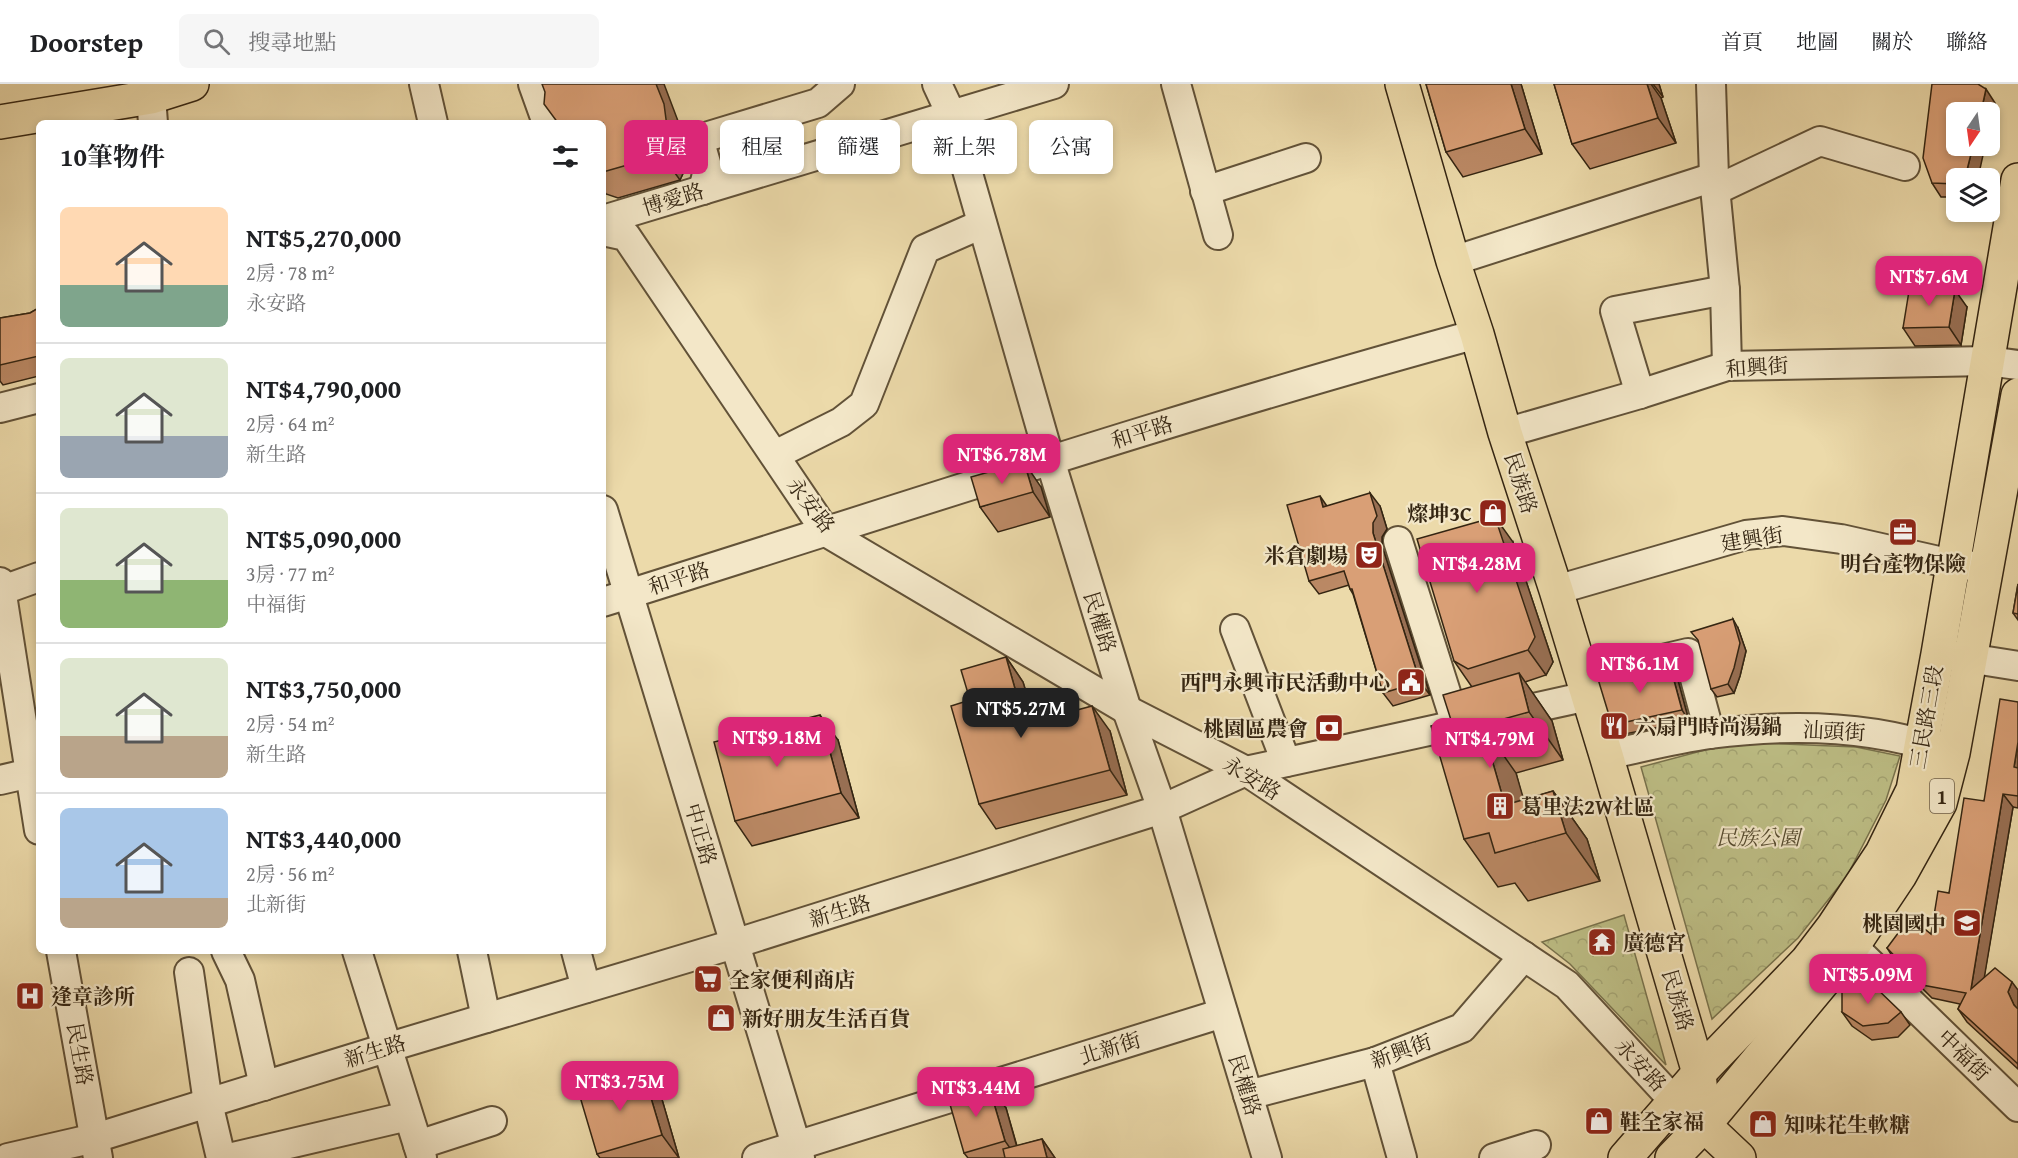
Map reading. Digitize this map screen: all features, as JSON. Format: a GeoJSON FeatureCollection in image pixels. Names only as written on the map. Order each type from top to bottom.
{"type":"FeatureCollection","features":[{"type":"Feature","properties":{"kind":"main road"},"geometry":{"type":"LineString","coordinates":[[0,122],[152,110],[192,84]]}},
{"type":"Feature","properties":{"kind":"main road","name":"民族路"},"geometry":{"type":"LineString","coordinates":[[1402,84],[1505,433],[1606,755],[1699,1073],[1704,1125]]}},
{"type":"Feature","properties":{"kind":"main road","name":"三民路三段"},"geometry":{"type":"LineString","coordinates":[[1672,1158],[1704,1125],[1843,937],[1900,875],[1940,803],[1953,753],[1952,564],[2003,363],[2018,180]]}},
{"type":"Feature","properties":{"kind":"main road","name":"三民路三段"},"geometry":{"type":"LineString","coordinates":[[1625,1158],[1699,1073],[1807,961],[1843,937],[1912,790],[1922,743],[1987,566],[2018,396]]}},
{"type":"Feature","properties":{"kind":"main road","name":"永安路"},"geometry":{"type":"LineString","coordinates":[[1704,1125],[1739,1158]]}},
{"type":"Feature","properties":{"kind":"street"},"geometry":{"type":"LineString","coordinates":[[424,84],[432,120]]}},
{"type":"Feature","properties":{"kind":"street"},"geometry":{"type":"LineString","coordinates":[[533,84],[546,120]]}},
{"type":"Feature","properties":{"kind":"street"},"geometry":{"type":"LineString","coordinates":[[704,190],[708,170],[699,139],[819,103],[840,84]]}},
{"type":"Feature","properties":{"kind":"street","name":"民權路"},"geometry":{"type":"LineString","coordinates":[[937,84],[951,114],[1050,460],[1127,710],[1162,809],[1267,1158]]}},
{"type":"Feature","properties":{"kind":"street","name":"博愛路"},"geometry":{"type":"LineString","coordinates":[[606,219],[1054,84]]}},
{"type":"Feature","properties":{"kind":"street"},"geometry":{"type":"LineString","coordinates":[[1176,84],[1218,236]]}},
{"type":"Feature","properties":{"kind":"street"},"geometry":{"type":"LineString","coordinates":[[1712,84],[1715,184],[1725,290],[1727,366]]}},
{"type":"Feature","properties":{"kind":"street"},"geometry":{"type":"LineString","coordinates":[[1453,261],[1715,184],[1820,141],[1905,166]]}},
{"type":"Feature","properties":{"kind":"street"},"geometry":{"type":"LineString","coordinates":[[1205,191],[1306,158]]}},
{"type":"Feature","properties":{"kind":"street"},"geometry":{"type":"LineString","coordinates":[[775,455],[841,422],[864,404],[925,249],[982,224]]}},
{"type":"Feature","properties":{"kind":"street","name":"永安路"},"geometry":{"type":"LineString","coordinates":[[606,232],[626,236],[826,532],[1127,710],[1246,771],[1567,985],[1675,1102],[1704,1125]]}},
{"type":"Feature","properties":{"kind":"street"},"geometry":{"type":"LineString","coordinates":[[1640,394],[1615,310],[1725,290]]}},
{"type":"Feature","properties":{"kind":"street","name":"和平路"},"geometry":{"type":"LineString","coordinates":[[606,601],[1050,460],[1339,372],[1477,334]]}},
{"type":"Feature","properties":{"kind":"street","name":"和興街"},"geometry":{"type":"LineString","coordinates":[[1505,433],[1727,366],[2003,363]]}},
{"type":"Feature","properties":{"kind":"street"},"geometry":{"type":"LineString","coordinates":[[0,408],[36,399]]}},
{"type":"Feature","properties":{"kind":"street","name":"中正路"},"geometry":{"type":"LineString","coordinates":[[606,519],[798,1152]]}},
{"type":"Feature","properties":{"kind":"street","name":"建興街"},"geometry":{"type":"LineString","coordinates":[[1556,591],[1746,535],[1783,531],[1841,539],[1952,564],[1987,566]]}},
{"type":"Feature","properties":{"kind":"street"},"geometry":{"type":"LineString","coordinates":[[1398,541],[1456,724]]}},
{"type":"Feature","properties":{"kind":"street"},"geometry":{"type":"LineString","coordinates":[[36,578],[0,588],[34,772],[36,795]]}},
{"type":"Feature","properties":{"kind":"street"},"geometry":{"type":"LineString","coordinates":[[1234,629],[1286,762]]}},
{"type":"Feature","properties":{"kind":"street","name":"新生路"},"geometry":{"type":"LineString","coordinates":[[8,1158],[97,1148],[208,1103],[734,944],[1162,809],[1246,771],[1456,724],[1585,687],[1688,653],[1710,734]]}},
{"type":"Feature","properties":{"kind":"street"},"geometry":{"type":"LineString","coordinates":[[1953,656],[2018,666]]}},
{"type":"Feature","properties":{"kind":"street","name":"汕頭街"},"geometry":{"type":"LineString","coordinates":[[1606,755],[1710,734],[1781,729],[1871,732],[1922,743],[1953,753]]}},
{"type":"Feature","properties":{"kind":"street"},"geometry":{"type":"LineString","coordinates":[[0,780],[34,772]]}},
{"type":"Feature","properties":{"kind":"street","name":"中福街"},"geometry":{"type":"LineString","coordinates":[[1843,937],[2018,1107]]}},
{"type":"Feature","properties":{"kind":"street","name":"民生路"},"geometry":{"type":"LineString","coordinates":[[62,954],[97,1148]]}},
{"type":"Feature","properties":{"kind":"street"},"geometry":{"type":"LineString","coordinates":[[227,954],[240,980],[264,1086]]}},
{"type":"Feature","properties":{"kind":"street"},"geometry":{"type":"LineString","coordinates":[[358,954],[420,1152],[492,1121]]}},
{"type":"Feature","properties":{"kind":"street"},"geometry":{"type":"LineString","coordinates":[[473,954],[486,1018]]}},
{"type":"Feature","properties":{"kind":"street"},"geometry":{"type":"LineString","coordinates":[[577,954],[586,988]]}},
{"type":"Feature","properties":{"kind":"street","name":"新興街"},"geometry":{"type":"LineString","coordinates":[[1248,1095],[1375,1062],[1462,1028],[1524,956]]}},
{"type":"Feature","properties":{"kind":"street"},"geometry":{"type":"LineString","coordinates":[[189,972],[208,1103],[221,1158]]}},
{"type":"Feature","properties":{"kind":"street","name":"北新街"},"geometry":{"type":"LineString","coordinates":[[757,1158],[798,1152],[1223,1013]]}},
{"type":"Feature","properties":{"kind":"street"},"geometry":{"type":"LineString","coordinates":[[1375,1062],[1402,1158]]}},
{"type":"Feature","properties":{"kind":"street"},"geometry":{"type":"LineString","coordinates":[[229,1158],[408,1116]]}},
{"type":"Feature","properties":{"kind":"street"},"geometry":{"type":"LineString","coordinates":[[1494,1158],[1536,1145]]}},
{"type":"Feature","properties":{"kind":"green space","name":"民族公園"},"geometry":{"type":"Polygon","coordinates":[[[1735,742],[1856,747],[1900,756],[1886,800],[1847,876],[1798,938],[1712,1019],[1641,767],[1735,742]]]}},
{"type":"Feature","properties":{"kind":"green space"},"geometry":{"type":"Polygon","coordinates":[[[1624,915],[1666,1065],[1570,964],[1542,942],[1624,915]]]}},
{"type":"Feature","properties":{"kind":"building"},"geometry":{"type":"Polygon","coordinates":[[[542,84],[656,84],[664,104],[666,120],[624,120],[624,166],[606,171],[606,120],[556,120],[544,104],[545,92],[542,84]]]}},
{"type":"Feature","properties":{"kind":"building"},"geometry":{"type":"Polygon","coordinates":[[[1426,84],[1511,84],[1525,129],[1446,152],[1426,84]]]}},
{"type":"Feature","properties":{"kind":"building"},"geometry":{"type":"Polygon","coordinates":[[[1554,84],[1647,84],[1658,118],[1572,144],[1554,84]]]}},
{"type":"Feature","properties":{"kind":"building"},"geometry":{"type":"Polygon","coordinates":[[[1932,84],[1978,84],[1986,89],[1983,102],[1946,102],[1946,156],[1970,156],[1968,168],[1946,168],[1946,184],[1932,183],[1923,158],[1932,84]]]}},
{"type":"Feature","properties":{"kind":"building"},"geometry":{"type":"Polygon","coordinates":[[[1910,285],[1955,290],[1949,327],[1903,328],[1910,285]]]}},
{"type":"Feature","properties":{"kind":"building"},"geometry":{"type":"Polygon","coordinates":[[[36,310],[36,357],[0,365],[0,318],[30,313],[36,310]]]}},
{"type":"Feature","properties":{"kind":"building"},"geometry":{"type":"Polygon","coordinates":[[[1024,462],[1033,492],[980,507],[971,477],[1024,462]]]}},
{"type":"Feature","properties":{"kind":"building"},"geometry":{"type":"Polygon","coordinates":[[[1370,493],[1377,516],[1373,523],[1373,533],[1420,682],[1383,693],[1352,589],[1350,589],[1344,571],[1309,581],[1287,505],[1320,496],[1323,507],[1370,493]]]}},
{"type":"Feature","properties":{"kind":"building"},"geometry":{"type":"Polygon","coordinates":[[[1495,517],[1535,637],[1528,650],[1468,669],[1454,661],[1417,539],[1495,517]]]}},
{"type":"Feature","properties":{"kind":"building"},"geometry":{"type":"Polygon","coordinates":[[[2018,584],[2018,614],[2013,613],[2018,584]]]}},
{"type":"Feature","properties":{"kind":"building"},"geometry":{"type":"Polygon","coordinates":[[[1733,619],[1740,643],[1734,668],[1728,684],[1711,689],[1698,640],[1691,632],[1733,619]]]}},
{"type":"Feature","properties":{"kind":"building"},"geometry":{"type":"Polygon","coordinates":[[[1006,657],[1025,724],[1092,706],[1110,770],[979,804],[951,706],[970,700],[961,670],[1006,657]]]}},
{"type":"Feature","properties":{"kind":"building"},"geometry":{"type":"Polygon","coordinates":[[[1669,662],[1682,710],[1612,725],[1598,679],[1669,662]]]}},
{"type":"Feature","properties":{"kind":"building"},"geometry":{"type":"Polygon","coordinates":[[[1519,673],[1529,712],[1482,725],[1505,805],[1553,791],[1566,833],[1495,853],[1489,833],[1464,839],[1431,726],[1451,720],[1443,695],[1519,673]]]}},
{"type":"Feature","properties":{"kind":"building","name":"桃園國中"},"geometry":{"type":"Polygon","coordinates":[[[2000,699],[2018,702],[2018,742],[2014,767],[2018,768],[2018,796],[2003,794],[1971,989],[1995,968],[2012,982],[2008,992],[2018,1009],[2018,1064],[1958,1009],[1966,993],[1922,985],[1887,948],[1910,917],[1931,934],[1938,891],[1949,893],[1964,798],[1984,801],[2000,699]]]}},
{"type":"Feature","properties":{"kind":"building"},"geometry":{"type":"Polygon","coordinates":[[[820,715],[841,793],[735,821],[714,742],[820,715]]]}},
{"type":"Feature","properties":{"kind":"building"},"geometry":{"type":"Polygon","coordinates":[[[1872,984],[1901,1012],[1888,1023],[1863,1026],[1842,1012],[1842,993],[1850,985],[1872,984]]]}},
{"type":"Feature","properties":{"kind":"building"},"geometry":{"type":"Polygon","coordinates":[[[643,1071],[662,1135],[597,1154],[578,1090],[643,1071]]]}},
{"type":"Feature","properties":{"kind":"building"},"geometry":{"type":"Polygon","coordinates":[[[988,1083],[1005,1141],[964,1153],[947,1094],[988,1083]]]}},
{"type":"Feature","properties":{"kind":"building"},"geometry":{"type":"Polygon","coordinates":[[[1042,1139],[1047,1158],[1005,1158],[1003,1149],[1042,1139]]]}},
{"type":"Feature","properties":{"kind":"place","name":"燦坤3C"},"geometry":{"type":"Point","coordinates":[1493,513]}},
{"type":"Feature","properties":{"kind":"place","name":"明台產物保險"},"geometry":{"type":"Point","coordinates":[1903,532]}},
{"type":"Feature","properties":{"kind":"place","name":"米倉劇場"},"geometry":{"type":"Point","coordinates":[1369,555]}},
{"type":"Feature","properties":{"kind":"place","name":"西門永興市民活動中心"},"geometry":{"type":"Point","coordinates":[1411,682]}},
{"type":"Feature","properties":{"kind":"place","name":"六扇門時尚湯鍋"},"geometry":{"type":"Point","coordinates":[1614,726]}},
{"type":"Feature","properties":{"kind":"place","name":"桃園區農會"},"geometry":{"type":"Point","coordinates":[1329,728]}},
{"type":"Feature","properties":{"kind":"place","name":"葛里法2W社區"},"geometry":{"type":"Point","coordinates":[1500,806]}},
{"type":"Feature","properties":{"kind":"place","name":"桃園國中"},"geometry":{"type":"Point","coordinates":[1967,923]}},
{"type":"Feature","properties":{"kind":"place","name":"廣德宮"},"geometry":{"type":"Point","coordinates":[1602,942]}},
{"type":"Feature","properties":{"kind":"place","name":"全家便利商店"},"geometry":{"type":"Point","coordinates":[708,979]}},
{"type":"Feature","properties":{"kind":"place","name":"逢章診所"},"geometry":{"type":"Point","coordinates":[30,996]}},
{"type":"Feature","properties":{"kind":"place","name":"新好朋友生活百貨"},"geometry":{"type":"Point","coordinates":[721,1018]}},
{"type":"Feature","properties":{"kind":"place","name":"鞋全家福"},"geometry":{"type":"Point","coordinates":[1599,1121]}},
{"type":"Feature","properties":{"kind":"place","name":"知味花生軟糖"},"geometry":{"type":"Point","coordinates":[1763,1124]}}]}
